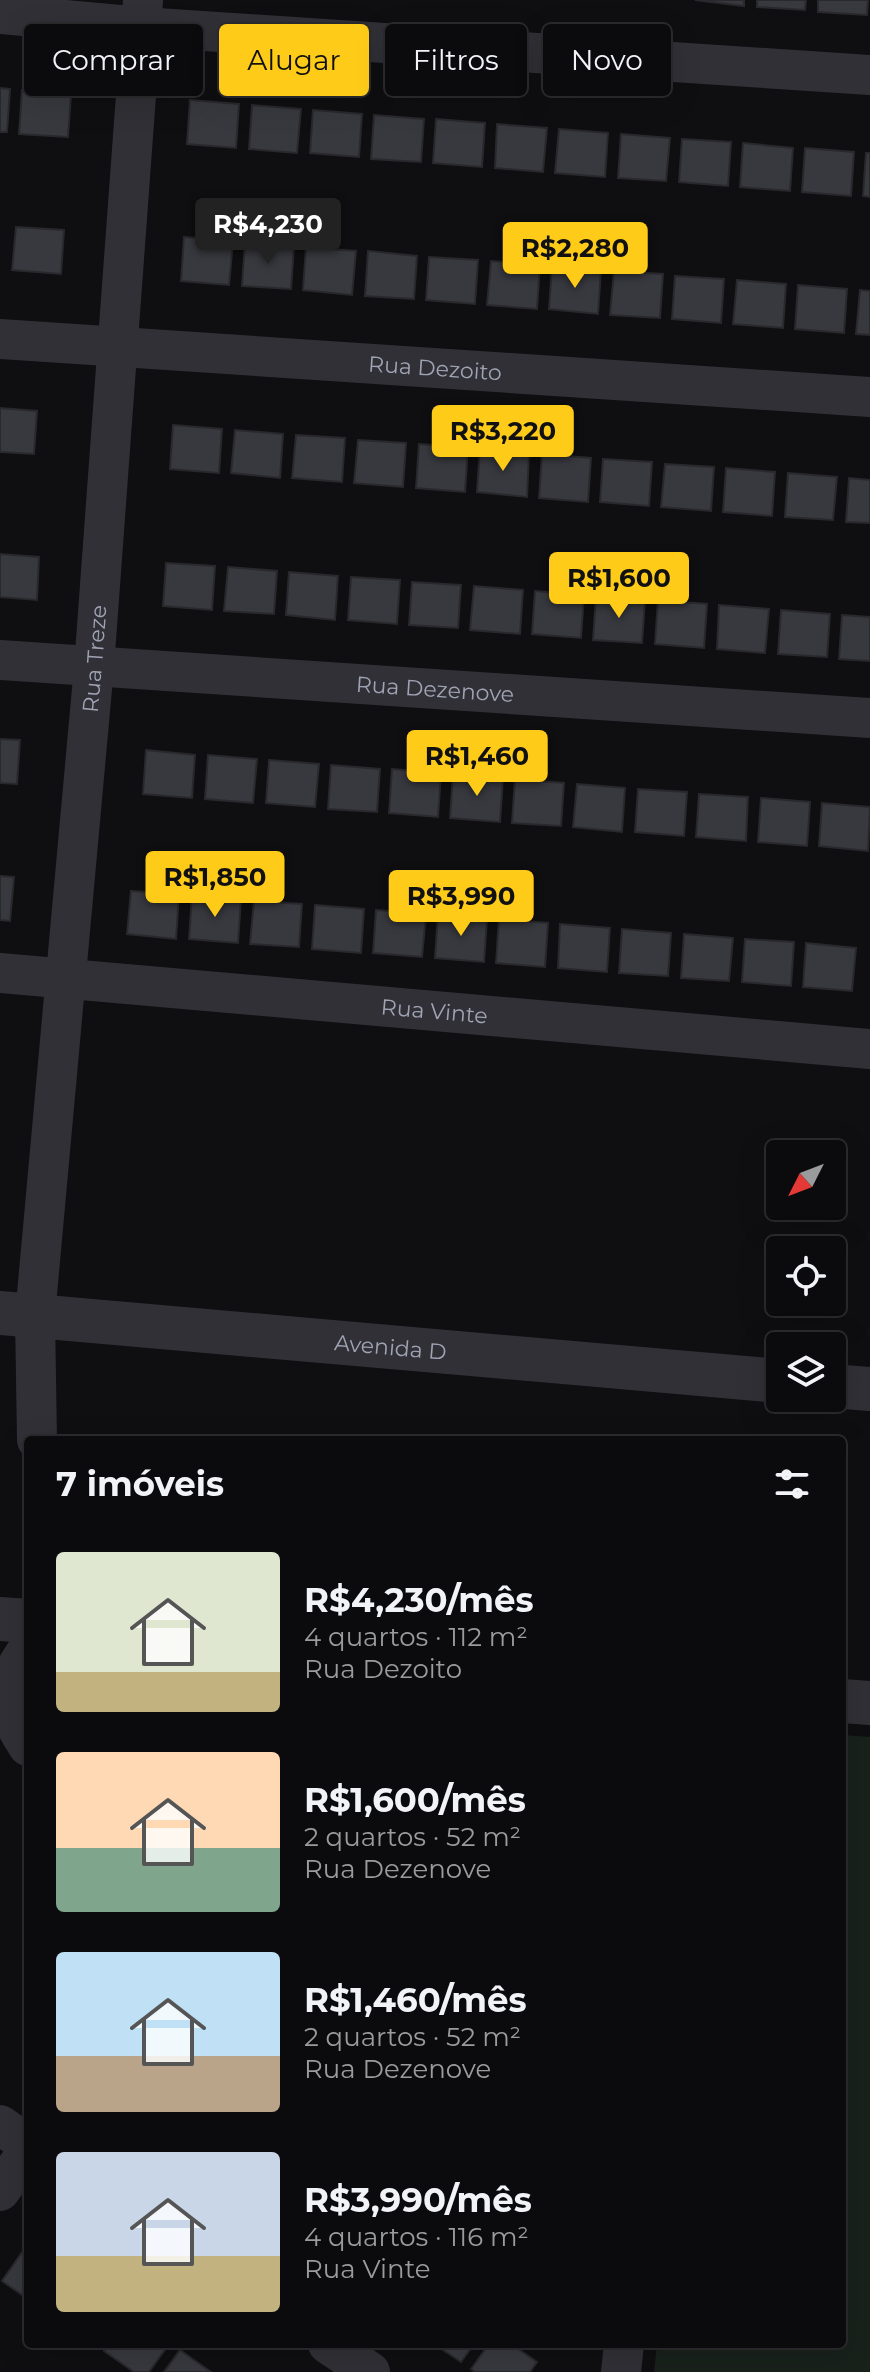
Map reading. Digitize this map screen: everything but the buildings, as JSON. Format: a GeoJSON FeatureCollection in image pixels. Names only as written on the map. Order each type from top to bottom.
{"type":"FeatureCollection","features":[{"type":"Feature","properties":{"kind":"street"},"geometry":{"type":"LineString","coordinates":[[0,14],[142,14],[870,75]]}},
{"type":"Feature","properties":{"kind":"street","name":"Rua Treze"},"geometry":{"type":"LineString","coordinates":[[36,1436],[18,1314],[63,978],[94,667],[142,14]]}},
{"type":"Feature","properties":{"kind":"street","name":"Rua Dezoito"},"geometry":{"type":"LineString","coordinates":[[0,339],[870,397]]}},
{"type":"Feature","properties":{"kind":"street","name":"Rua Dezenove"},"geometry":{"type":"LineString","coordinates":[[0,660],[870,718]]}},
{"type":"Feature","properties":{"kind":"street","name":"Rua Vinte"},"geometry":{"type":"LineString","coordinates":[[0,973],[870,1049]]}},
{"type":"Feature","properties":{"kind":"street","name":"Avenida D"},"geometry":{"type":"LineString","coordinates":[[18,1314],[766,1380]]}},
{"type":"Feature","properties":{"kind":"street"},"geometry":{"type":"LineString","coordinates":[[846,1387],[870,1389]]}},
{"type":"Feature","properties":{"kind":"street"},"geometry":{"type":"LineString","coordinates":[[0,1619],[24,1621]]}},
{"type":"Feature","properties":{"kind":"street"},"geometry":{"type":"LineString","coordinates":[[24,1654],[4,1682],[3,1700],[14,1728],[24,1741]]}},
{"type":"Feature","properties":{"kind":"street"},"geometry":{"type":"LineString","coordinates":[[846,1701],[870,1703]]}},
{"type":"Feature","properties":{"kind":"street"},"geometry":{"type":"LineString","coordinates":[[0,1745],[24,1762]]}},
{"type":"Feature","properties":{"kind":"street"},"geometry":{"type":"LineString","coordinates":[[0,2125],[24,2141]]}},
{"type":"Feature","properties":{"kind":"street"},"geometry":{"type":"LineString","coordinates":[[0,2191],[24,2157]]}},
{"type":"Feature","properties":{"kind":"street"},"geometry":{"type":"LineString","coordinates":[[334,2348],[370,2372]]}},
{"type":"Feature","properties":{"kind":"street"},"geometry":{"type":"LineString","coordinates":[[621,2372],[624,2348]]}},
{"type":"Feature","properties":{"kind":"shaded area"},"geometry":{"type":"Polygon","coordinates":[[[846,1735],[870,1737],[870,2372],[654,2372],[657,2348],[846,2348],[846,1735]]]}}]}
